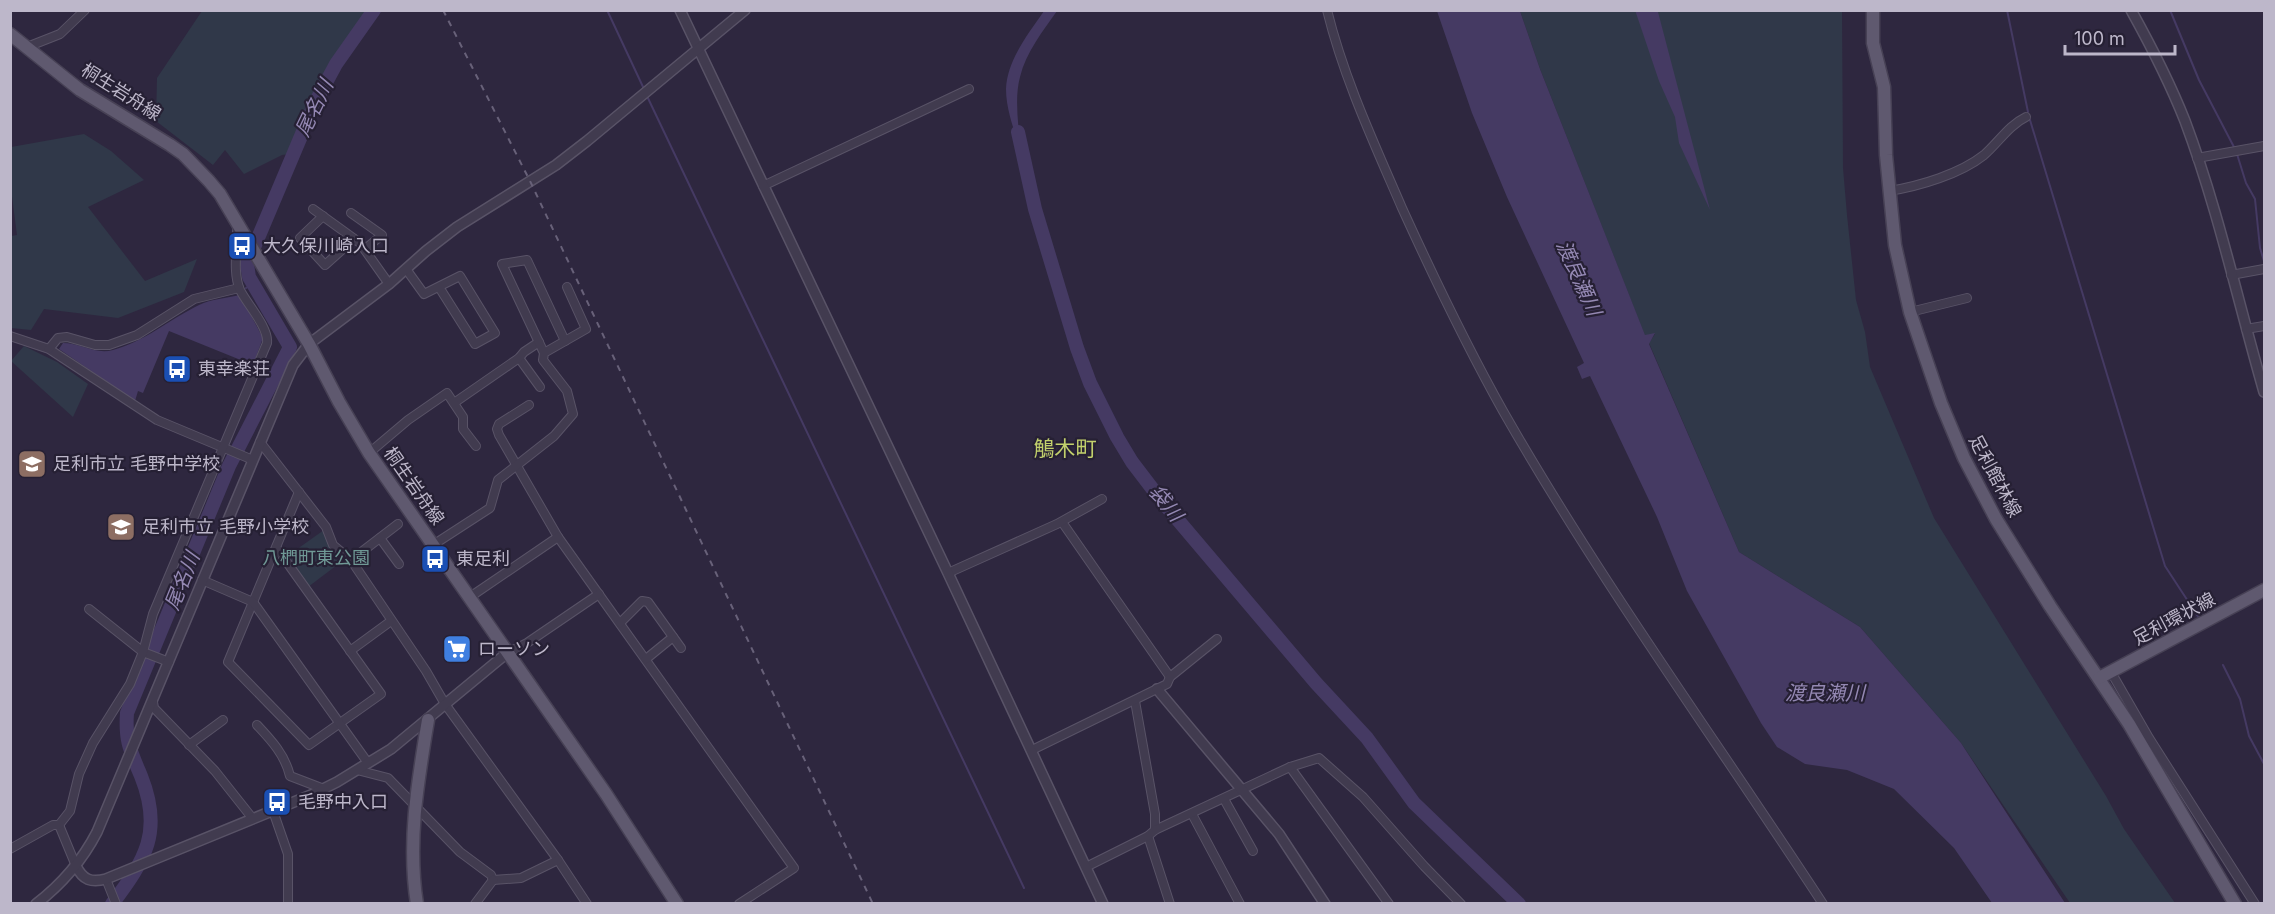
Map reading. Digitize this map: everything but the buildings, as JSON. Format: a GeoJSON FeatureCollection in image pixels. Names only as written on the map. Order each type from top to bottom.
{"type":"FeatureCollection","features":[{"type":"Feature","properties":{"kind":"main road","name":"足利館林線"},"geometry":{"type":"LineString","coordinates":[[1873,10],[1873,43],[1884,87],[1889,191],[1895,245],[1910,312],[1941,404],[1980,489],[2050,606],[2129,724],[2235,903]]}},
{"type":"Feature","properties":{"kind":"main road","name":"桐生岩舟線"},"geometry":{"type":"LineString","coordinates":[[10,34],[80,90],[183,154],[220,194],[309,344],[369,453],[606,794],[676,903]]}},
{"type":"Feature","properties":{"kind":"main road","name":"足利環状線"},"geometry":{"type":"LineString","coordinates":[[2099,678],[2265,590]]}},
{"type":"Feature","properties":{"kind":"main road"},"geometry":{"type":"LineString","coordinates":[[417,903],[412,851],[428,720]]}},
{"type":"Feature","properties":{"kind":"street"},"geometry":{"type":"LineString","coordinates":[[27,47],[60,34],[85,10]]}},
{"type":"Feature","properties":{"kind":"street"},"geometry":{"type":"LineString","coordinates":[[680,10],[1103,903]]}},
{"type":"Feature","properties":{"kind":"street"},"geometry":{"type":"LineString","coordinates":[[36,903],[76,866],[97,832],[153,702],[165,660],[202,580],[293,365],[309,344],[389,284],[457,227],[555,165],[745,10]]}},
{"type":"Feature","properties":{"kind":"street"},"geometry":{"type":"LineString","coordinates":[[1327,10],[1344,70],[1367,128],[1425,258],[1503,410],[1608,579],[1823,903]]}},
{"type":"Feature","properties":{"kind":"street"},"geometry":{"type":"LineString","coordinates":[[2131,10],[2171,88],[2197,158],[2265,392]]}},
{"type":"Feature","properties":{"kind":"street"},"geometry":{"type":"LineString","coordinates":[[763,186],[969,88]]}},
{"type":"Feature","properties":{"kind":"street"},"geometry":{"type":"LineString","coordinates":[[1889,191],[1923,185],[1977,160],[2026,117]]}},
{"type":"Feature","properties":{"kind":"street"},"geometry":{"type":"LineString","coordinates":[[2197,158],[2265,146]]}},
{"type":"Feature","properties":{"kind":"street"},"geometry":{"type":"LineString","coordinates":[[313,209],[365,249],[389,284]]}},
{"type":"Feature","properties":{"kind":"street"},"geometry":{"type":"LineString","coordinates":[[351,213],[382,236],[365,249]]}},
{"type":"Feature","properties":{"kind":"street"},"geometry":{"type":"LineString","coordinates":[[323,216],[300,238],[326,265],[354,239]]}},
{"type":"Feature","properties":{"kind":"street"},"geometry":{"type":"LineString","coordinates":[[10,849],[53,825],[59,825],[70,812],[79,774],[93,743],[130,684],[144,652],[153,614],[227,450],[268,338],[239,288],[235,266],[238,252],[237,224]]}},
{"type":"Feature","properties":{"kind":"street"},"geometry":{"type":"LineString","coordinates":[[433,545],[490,508],[498,480],[554,436],[573,414],[567,391],[543,360],[544,353],[502,264],[527,260],[565,341]]}},
{"type":"Feature","properties":{"kind":"street"},"geometry":{"type":"LineString","coordinates":[[406,268],[424,294],[460,276],[495,333],[475,344],[439,287]]}},
{"type":"Feature","properties":{"kind":"street"},"geometry":{"type":"LineString","coordinates":[[2231,275],[2265,268]]}},
{"type":"Feature","properties":{"kind":"street"},"geometry":{"type":"LineString","coordinates":[[544,353],[586,329],[567,287]]}},
{"type":"Feature","properties":{"kind":"street"},"geometry":{"type":"LineString","coordinates":[[49,350],[58,338],[67,337],[95,345],[109,345],[137,335],[194,298],[239,288]]}},
{"type":"Feature","properties":{"kind":"street"},"geometry":{"type":"LineString","coordinates":[[1910,312],[1968,298]]}},
{"type":"Feature","properties":{"kind":"street"},"geometry":{"type":"LineString","coordinates":[[2246,329],[2265,326]]}},
{"type":"Feature","properties":{"kind":"street"},"geometry":{"type":"LineString","coordinates":[[10,336],[49,350],[140,411],[253,460]]}},
{"type":"Feature","properties":{"kind":"street"},"geometry":{"type":"LineString","coordinates":[[454,403],[539,342]]}},
{"type":"Feature","properties":{"kind":"street"},"geometry":{"type":"LineString","coordinates":[[519,358],[540,387]]}},
{"type":"Feature","properties":{"kind":"street"},"geometry":{"type":"LineString","coordinates":[[369,453],[441,395],[447,393],[463,417],[463,429],[476,446]]}},
{"type":"Feature","properties":{"kind":"street"},"geometry":{"type":"LineString","coordinates":[[529,405],[499,424],[497,429],[558,537],[794,868],[739,903]]}},
{"type":"Feature","properties":{"kind":"street"},"geometry":{"type":"LineString","coordinates":[[260,442],[326,527],[333,545],[351,560],[426,671],[445,704],[587,903]]}},
{"type":"Feature","properties":{"kind":"street"},"geometry":{"type":"LineString","coordinates":[[276,548],[381,693],[309,745],[228,662],[299,492]]}},
{"type":"Feature","properties":{"kind":"street"},"geometry":{"type":"LineString","coordinates":[[948,573],[1062,522],[1102,499]]}},
{"type":"Feature","properties":{"kind":"street"},"geometry":{"type":"LineString","coordinates":[[1062,522],[1170,677]]}},
{"type":"Feature","properties":{"kind":"street"},"geometry":{"type":"LineString","coordinates":[[351,560],[398,524]]}},
{"type":"Feature","properties":{"kind":"street"},"geometry":{"type":"LineString","coordinates":[[470,597],[558,537]]}},
{"type":"Feature","properties":{"kind":"street"},"geometry":{"type":"LineString","coordinates":[[380,538],[399,564]]}},
{"type":"Feature","properties":{"kind":"street"},"geometry":{"type":"LineString","coordinates":[[202,580],[253,602],[368,763]]}},
{"type":"Feature","properties":{"kind":"street"},"geometry":{"type":"LineString","coordinates":[[59,825],[81,875],[95,882],[273,811],[324,789],[391,749],[507,653],[527,643],[599,594]]}},
{"type":"Feature","properties":{"kind":"street"},"geometry":{"type":"LineString","coordinates":[[620,623],[642,601],[648,602],[681,648]]}},
{"type":"Feature","properties":{"kind":"street"},"geometry":{"type":"LineString","coordinates":[[88,609],[144,652],[165,660]]}},
{"type":"Feature","properties":{"kind":"street"},"geometry":{"type":"LineString","coordinates":[[350,651],[391,621]]}},
{"type":"Feature","properties":{"kind":"street"},"geometry":{"type":"LineString","coordinates":[[646,659],[673,638]]}},
{"type":"Feature","properties":{"kind":"street"},"geometry":{"type":"LineString","coordinates":[[1032,750],[1167,684],[1170,677],[1217,639]]}},
{"type":"Feature","properties":{"kind":"street"},"geometry":{"type":"LineString","coordinates":[[2111,672],[2149,738],[2255,903]]}},
{"type":"Feature","properties":{"kind":"street"},"geometry":{"type":"LineString","coordinates":[[1157,689],[1279,834],[1325,903]]}},
{"type":"Feature","properties":{"kind":"street"},"geometry":{"type":"LineString","coordinates":[[1135,701],[1155,814],[1151,833],[1170,903]]}},
{"type":"Feature","properties":{"kind":"street"},"geometry":{"type":"LineString","coordinates":[[153,702],[154,708],[215,771],[253,819]]}},
{"type":"Feature","properties":{"kind":"street"},"geometry":{"type":"LineString","coordinates":[[189,745],[223,720]]}},
{"type":"Feature","properties":{"kind":"street"},"geometry":{"type":"LineString","coordinates":[[257,725],[275,744],[287,764],[290,776],[324,789]]}},
{"type":"Feature","properties":{"kind":"street"},"geometry":{"type":"LineString","coordinates":[[1086,867],[1151,833],[1290,767],[1314,758],[1324,761],[1363,797],[1424,866],[1461,903]]}},
{"type":"Feature","properties":{"kind":"street"},"geometry":{"type":"LineString","coordinates":[[1290,767],[1389,903]]}},
{"type":"Feature","properties":{"kind":"street"},"geometry":{"type":"LineString","coordinates":[[357,770],[388,778],[460,852],[491,874],[494,880]]}},
{"type":"Feature","properties":{"kind":"street"},"geometry":{"type":"LineString","coordinates":[[1224,800],[1253,851]]}},
{"type":"Feature","properties":{"kind":"street"},"geometry":{"type":"LineString","coordinates":[[273,811],[288,854],[288,903]]}},
{"type":"Feature","properties":{"kind":"street"},"geometry":{"type":"LineString","coordinates":[[1192,814],[1240,903]]}},
{"type":"Feature","properties":{"kind":"street"},"geometry":{"type":"LineString","coordinates":[[475,903],[494,880],[521,879],[558,860]]}},
{"type":"Feature","properties":{"kind":"street"},"geometry":{"type":"LineString","coordinates":[[106,879],[116,903]]}},
{"type":"Feature","properties":{"kind":"green space"},"geometry":{"type":"Polygon","coordinates":[[[202,11],[369,11],[324,78],[289,154],[282,155],[244,174],[225,150],[213,165],[156,121],[157,78],[202,11]]]}},
{"type":"Feature","properties":{"kind":"green space"},"geometry":{"type":"Polygon","coordinates":[[[1520,11],[1842,11],[1843,168],[1856,300],[1865,332],[1870,367],[1934,518],[2106,796],[2124,829],[2175,903],[2070,903],[1961,743],[1860,627],[1739,552],[1649,343],[1655,334],[1645,336],[1540,69],[1520,11]]]}},
{"type":"Feature","properties":{"kind":"green space"},"geometry":{"type":"Polygon","coordinates":[[[84,134],[111,151],[144,180],[88,207],[145,281],[197,259],[184,292],[118,318],[44,309],[31,330],[11,328],[11,236],[17,235],[11,189],[11,147],[84,134]]]}},
{"type":"Feature","properties":{"kind":"green space"},"geometry":{"type":"Polygon","coordinates":[[[24,346],[57,362],[88,384],[73,417],[11,361],[24,346]]]}},
{"type":"Feature","properties":{"kind":"green space","name":"八椚町東公園"},"geometry":{"type":"Polygon","coordinates":[[[324,530],[345,559],[308,587],[286,557],[324,530]]]}},
{"type":"Feature","properties":{"kind":"water"},"geometry":{"type":"Polygon","coordinates":[[[1635,10],[1658,12],[1710,210],[1679,143],[1675,117],[1659,81],[1635,10]]]}},
{"type":"Feature","properties":{"kind":"water"},"geometry":{"type":"Polygon","coordinates":[[[1044,11],[1057,11],[1031,50],[1020,77],[1017,103],[1020,148],[1007,104],[1007,78],[1020,47],[1044,11]]]}},
{"type":"Feature","properties":{"kind":"water","name":"渡良瀬川"},"geometry":{"type":"Polygon","coordinates":[[[1437,11],[1520,11],[1540,69],[1645,335],[1655,333],[1649,344],[1739,552],[1860,627],[1961,743],[2065,903],[1992,903],[1954,848],[1894,789],[1847,770],[1805,764],[1777,747],[1761,723],[1687,591],[1657,517],[1590,376],[1582,379],[1577,367],[1584,363],[1507,197],[1472,113],[1437,11]]]}},
{"type":"Feature","properties":{"kind":"water"},"geometry":{"type":"Polygon","coordinates":[[[240,295],[263,338],[253,365],[169,331],[143,393],[138,391],[135,401],[59,349],[63,343],[100,351],[113,350],[135,342],[204,303],[240,295]]]}},
{"type":"Feature","properties":{"kind":"waterway","name":"尾名川"},"geometry":{"type":"LineString","coordinates":[[112,904],[142,858],[148,844],[150,829],[151,813],[141,776],[131,752],[127,713],[229,466],[290,347],[249,277],[247,264],[315,103],[336,64],[374,10]]}},
{"type":"Feature","properties":{"kind":"waterway"},"geometry":{"type":"LineString","coordinates":[[607,10],[644,89]]}},
{"type":"Feature","properties":{"kind":"waterway"},"geometry":{"type":"LineString","coordinates":[[2007,10],[2028,112]]}},
{"type":"Feature","properties":{"kind":"waterway"},"geometry":{"type":"LineString","coordinates":[[2170,10],[2199,80],[2235,149]]}},
{"type":"Feature","properties":{"kind":"waterway"},"geometry":{"type":"LineString","coordinates":[[646,94],[1024,888]]}},
{"type":"Feature","properties":{"kind":"waterway"},"geometry":{"type":"LineString","coordinates":[[2030,120],[2165,566],[2199,618]]}},
{"type":"Feature","properties":{"kind":"waterway","name":"袋川"},"geometry":{"type":"LineString","coordinates":[[1018,132],[1035,209],[1077,348],[1090,383],[1132,462],[1161,500],[1316,683],[1367,738],[1414,803],[1519,904]]}},
{"type":"Feature","properties":{"kind":"waterway"},"geometry":{"type":"LineString","coordinates":[[2237,154],[2246,183],[2255,199],[2260,248],[2264,261]]}},
{"type":"Feature","properties":{"kind":"waterway"},"geometry":{"type":"LineString","coordinates":[[246,288],[253,284]]}},
{"type":"Feature","properties":{"kind":"waterway"},"geometry":{"type":"LineString","coordinates":[[2223,665],[2240,699],[2249,736],[2264,764]]}},
{"type":"Feature","properties":{"kind":"railway"},"geometry":{"type":"LineString","coordinates":[[443,10],[530,181],[873,904]]}},
{"type":"Feature","properties":{"kind":"place","name":"大久保川崎入口"},"geometry":{"type":"Point","coordinates":[242,246]}},
{"type":"Feature","properties":{"kind":"place","name":"東幸楽荘"},"geometry":{"type":"Point","coordinates":[177,369]}},
{"type":"Feature","properties":{"kind":"place","name":"足利市立 毛野中学校"},"geometry":{"type":"Point","coordinates":[32,464]}},
{"type":"Feature","properties":{"kind":"place","name":"足利市立 毛野小学校"},"geometry":{"type":"Point","coordinates":[121,527]}},
{"type":"Feature","properties":{"kind":"place","name":"東足利"},"geometry":{"type":"Point","coordinates":[435,559]}},
{"type":"Feature","properties":{"kind":"place","name":"ローソン"},"geometry":{"type":"Point","coordinates":[457,649]}},
{"type":"Feature","properties":{"kind":"place","name":"毛野中入口"},"geometry":{"type":"Point","coordinates":[277,802]}},
{"type":"Feature","properties":{"kind":"district","name":"鵤木町"},"geometry":{"type":"Point","coordinates":[1065,449]}}]}
